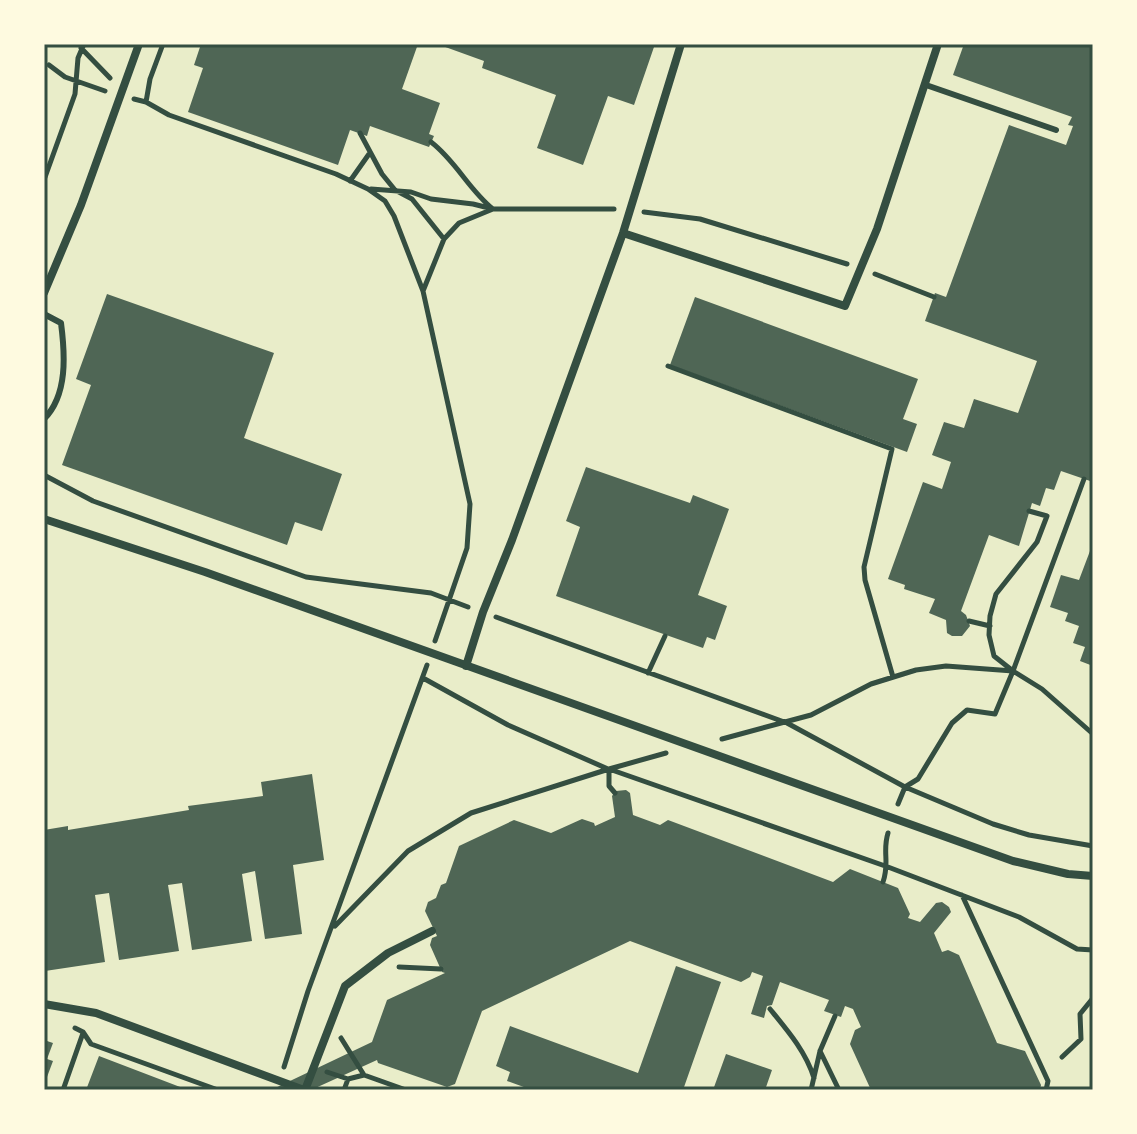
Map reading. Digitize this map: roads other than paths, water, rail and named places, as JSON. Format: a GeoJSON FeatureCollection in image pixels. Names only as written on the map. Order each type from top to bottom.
{"type":"FeatureCollection","features":[{"type":"Feature","properties":{"kind":"street"},"geometry":{"type":"LineString","coordinates":[[44,293],[81,205],[139,44]]}},
{"type":"Feature","properties":{"kind":"street"},"geometry":{"type":"LineString","coordinates":[[466,666],[483,612],[623,233],[681,44]]}},
{"type":"Feature","properties":{"kind":"street"},"geometry":{"type":"LineString","coordinates":[[623,233],[845,306],[877,229],[938,44]]}},
{"type":"Feature","properties":{"kind":"street"},"geometry":{"type":"LineString","coordinates":[[44,519],[205,572],[1013,861],[1068,874],[1093,876]]}},
{"type":"Feature","properties":{"kind":"street"},"geometry":{"type":"LineString","coordinates":[[44,1004],[96,1013],[304,1090],[345,986],[388,953],[432,931]]}},
{"type":"Feature","properties":{"kind":"lane"},"geometry":{"type":"LineString","coordinates":[[926,85],[1056,130]]}},
{"type":"Feature","properties":{"kind":"lane"},"geometry":{"type":"LineString","coordinates":[[44,314],[61,323],[65,354],[61,385],[53,410],[44,419]]}}]}
